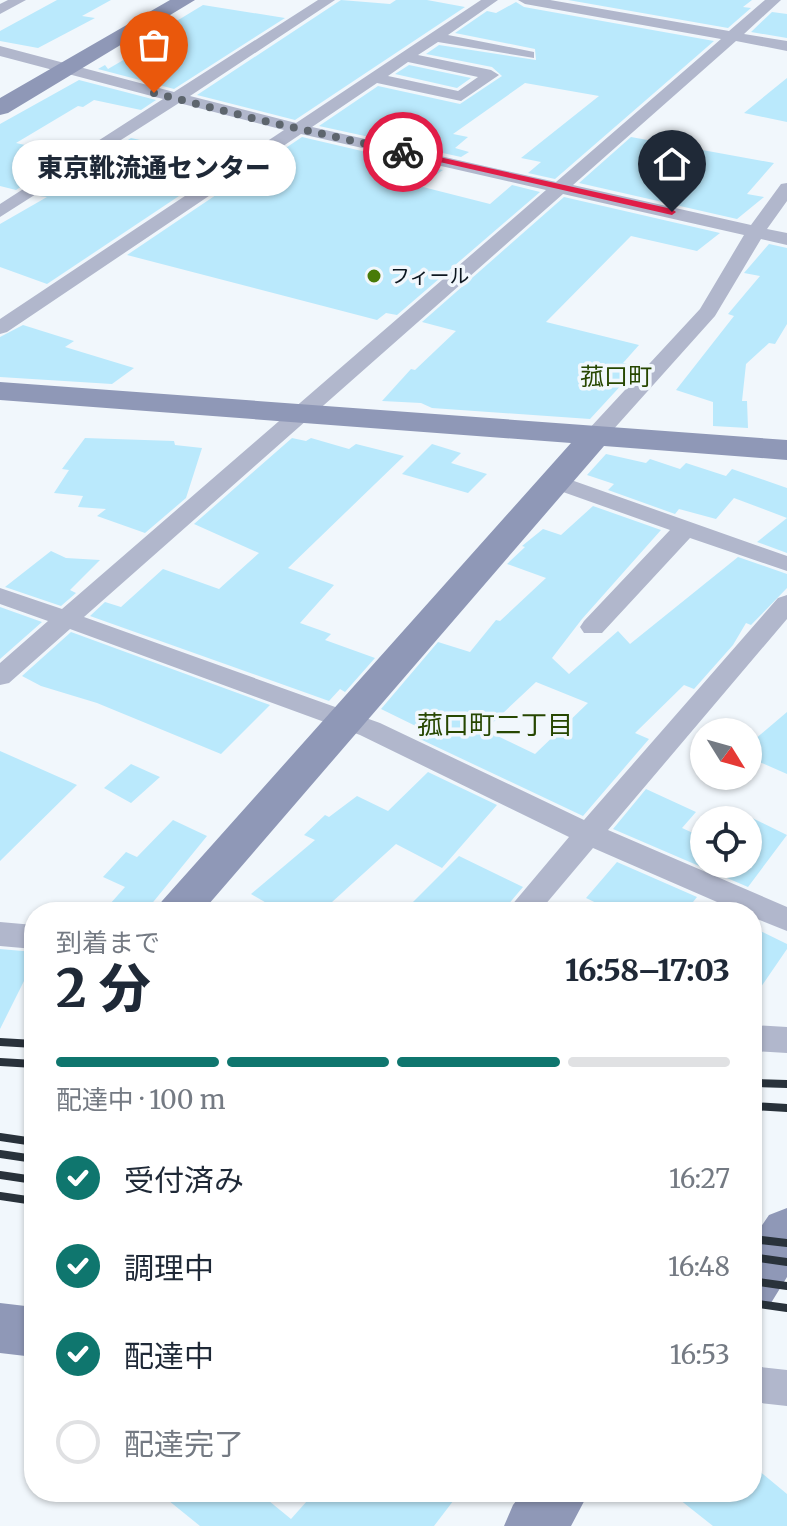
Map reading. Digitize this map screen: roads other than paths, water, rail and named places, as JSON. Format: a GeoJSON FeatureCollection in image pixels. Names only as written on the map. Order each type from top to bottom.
{"type":"FeatureCollection","features":[{"type":"Feature","properties":{"kind":"street"},"geometry":{"type":"LineString","coordinates":[[0,10],[19,0]]}},
{"type":"Feature","properties":{"kind":"street"},"geometry":{"type":"LineString","coordinates":[[0,108],[165,0]]}},
{"type":"Feature","properties":{"kind":"street"},"geometry":{"type":"LineString","coordinates":[[0,95],[60,67],[185,0]]}},
{"type":"Feature","properties":{"kind":"street"},"geometry":{"type":"LineString","coordinates":[[0,212],[328,0]]}},
{"type":"Feature","properties":{"kind":"street"},"geometry":{"type":"LineString","coordinates":[[3,323],[491,0]]}},
{"type":"Feature","properties":{"kind":"street"},"geometry":{"type":"LineString","coordinates":[[525,0],[787,46]]}},
{"type":"Feature","properties":{"kind":"street"},"geometry":{"type":"LineString","coordinates":[[0,677],[774,0]]}},
{"type":"Feature","properties":{"kind":"street"},"geometry":{"type":"LineString","coordinates":[[435,37],[529,55]]}},
{"type":"Feature","properties":{"kind":"street"},"geometry":{"type":"LineString","coordinates":[[0,51],[298,128],[787,239]]}},
{"type":"Feature","properties":{"kind":"street"},"geometry":{"type":"LineString","coordinates":[[374,78],[461,96],[491,75],[404,57]]}},
{"type":"Feature","properties":{"kind":"street"},"geometry":{"type":"LineString","coordinates":[[186,902],[595,436],[708,312],[756,231],[787,188]]}},
{"type":"Feature","properties":{"kind":"street"},"geometry":{"type":"LineString","coordinates":[[0,391],[787,450]]}},
{"type":"Feature","properties":{"kind":"street"},"geometry":{"type":"LineString","coordinates":[[557,482],[787,564]]}},
{"type":"Feature","properties":{"kind":"street"},"geometry":{"type":"LineString","coordinates":[[593,627],[687,527]]}},
{"type":"Feature","properties":{"kind":"street"},"geometry":{"type":"LineString","coordinates":[[0,595],[348,720],[589,834],[746,902]]}},
{"type":"Feature","properties":{"kind":"street"},"geometry":{"type":"LineString","coordinates":[[530,902],[787,603]]}},
{"type":"Feature","properties":{"kind":"street"},"geometry":{"type":"LineString","coordinates":[[762,909],[787,920]]}},
{"type":"Feature","properties":{"kind":"street"},"geometry":{"type":"LineString","coordinates":[[0,934],[24,936]]}},
{"type":"Feature","properties":{"kind":"street"},"geometry":{"type":"LineString","coordinates":[[762,1039],[787,1040]]}},
{"type":"Feature","properties":{"kind":"street"},"geometry":{"type":"LineString","coordinates":[[762,1270],[787,1231]]}},
{"type":"Feature","properties":{"kind":"street"},"geometry":{"type":"LineString","coordinates":[[0,1328],[24,1331]]}},
{"type":"Feature","properties":{"kind":"street"},"geometry":{"type":"LineString","coordinates":[[762,1385],[787,1388]]}},
{"type":"Feature","properties":{"kind":"street"},"geometry":{"type":"LineString","coordinates":[[534,1526],[552,1502]]}},
{"type":"Feature","properties":{"kind":"railway"},"geometry":{"type":"LineString","coordinates":[[0,1042],[24,1043]]}},
{"type":"Feature","properties":{"kind":"railway"},"geometry":{"type":"LineString","coordinates":[[0,1062],[24,1063]]}},
{"type":"Feature","properties":{"kind":"railway"},"geometry":{"type":"LineString","coordinates":[[762,1083],[787,1084]]}},
{"type":"Feature","properties":{"kind":"railway"},"geometry":{"type":"LineString","coordinates":[[762,1107],[787,1108]]}},
{"type":"Feature","properties":{"kind":"railway"},"geometry":{"type":"LineString","coordinates":[[0,1137],[24,1141]]}},
{"type":"Feature","properties":{"kind":"railway"},"geometry":{"type":"LineString","coordinates":[[0,1154],[24,1158]]}},
{"type":"Feature","properties":{"kind":"railway"},"geometry":{"type":"LineString","coordinates":[[0,1175],[24,1179]]}},
{"type":"Feature","properties":{"kind":"railway"},"geometry":{"type":"LineString","coordinates":[[0,1196],[24,1200]]}},
{"type":"Feature","properties":{"kind":"railway"},"geometry":{"type":"LineString","coordinates":[[762,1240],[787,1243]]}},
{"type":"Feature","properties":{"kind":"railway"},"geometry":{"type":"LineString","coordinates":[[762,1258],[787,1262]]}},
{"type":"Feature","properties":{"kind":"railway"},"geometry":{"type":"LineString","coordinates":[[762,1282],[787,1286]]}},
{"type":"Feature","properties":{"kind":"railway"},"geometry":{"type":"LineString","coordinates":[[762,1304],[787,1308]]}},
{"type":"Feature","properties":{"kind":"place","name":"東京靴流通センター"},"geometry":{"type":"Point","coordinates":[154,93]}},
{"type":"Feature","properties":{"kind":"place","name":"フィール"},"geometry":{"type":"Point","coordinates":[374,276]}},
{"type":"Feature","properties":{"kind":"district","name":"菰口町"},"geometry":{"type":"Point","coordinates":[616,377]}},
{"type":"Feature","properties":{"kind":"district","name":"菰口町二丁目"},"geometry":{"type":"Point","coordinates":[495,725]}}]}
